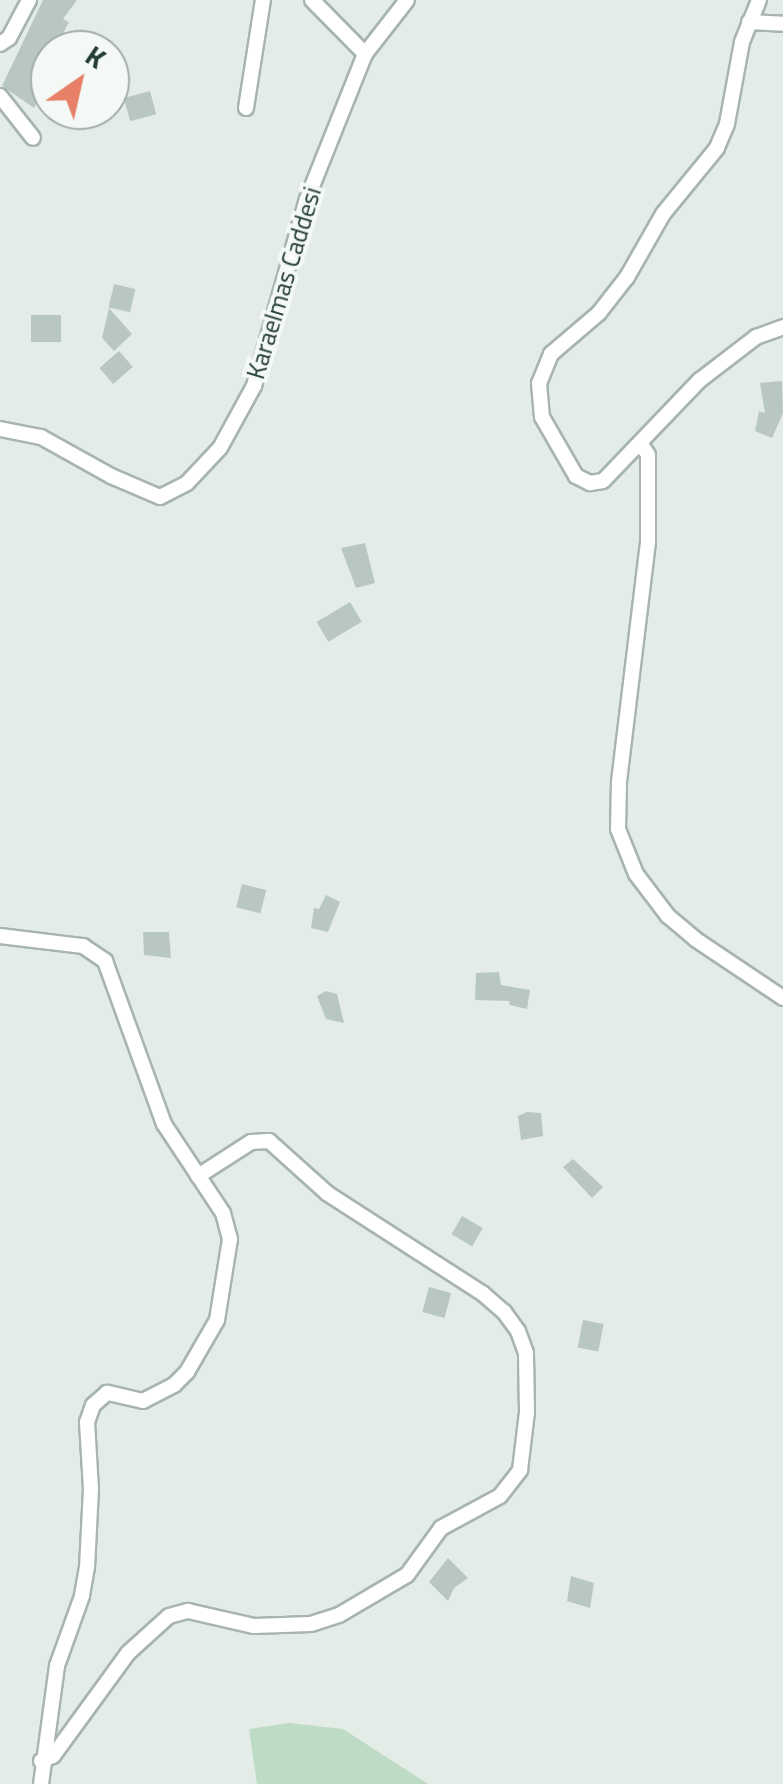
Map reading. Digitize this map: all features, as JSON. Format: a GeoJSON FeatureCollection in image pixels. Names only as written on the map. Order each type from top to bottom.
{"type":"FeatureCollection","features":[{"type":"Feature","properties":{"kind":"street"},"geometry":{"type":"LineString","coordinates":[[0,44],[9,38],[30,0]]}},
{"type":"Feature","properties":{"kind":"street"},"geometry":{"type":"LineString","coordinates":[[246,108],[263,0]]}},
{"type":"Feature","properties":{"kind":"street"},"geometry":{"type":"LineString","coordinates":[[312,0],[365,54]]}},
{"type":"Feature","properties":{"kind":"street","name":"Karaelmas Caddesi"},"geometry":{"type":"LineString","coordinates":[[0,429],[41,438],[111,476],[160,496],[188,483],[220,448],[254,386],[308,199],[365,54],[406,0]]}},
{"type":"Feature","properties":{"kind":"street"},"geometry":{"type":"LineString","coordinates":[[759,0],[736,62],[727,124],[718,148],[662,214],[614,296],[599,314],[557,346],[542,372],[542,418],[580,480],[596,482],[608,478],[712,370],[756,337],[783,327]]}},
{"type":"Feature","properties":{"kind":"street"},"geometry":{"type":"LineString","coordinates":[[749,22],[783,24]]}},
{"type":"Feature","properties":{"kind":"street"},"geometry":{"type":"LineString","coordinates":[[0,96],[33,138]]}},
{"type":"Feature","properties":{"kind":"street"},"geometry":{"type":"LineString","coordinates":[[640,443],[648,456],[648,542],[616,815],[622,844],[636,874],[668,916],[695,939],[783,998]]}},
{"type":"Feature","properties":{"kind":"street"},"geometry":{"type":"LineString","coordinates":[[0,936],[83,946],[100,955],[164,1124],[229,1230],[220,1309],[201,1353],[174,1385],[137,1402],[107,1393],[93,1405],[88,1422],[91,1501],[87,1567],[82,1596],[57,1666],[41,1761],[42,1784]]}},
{"type":"Feature","properties":{"kind":"street"},"geometry":{"type":"LineString","coordinates":[[41,1761],[52,1756],[128,1653],[169,1616],[188,1611],[254,1626],[310,1624],[340,1615],[398,1582],[416,1566],[441,1528],[500,1496],[520,1470],[527,1412],[526,1353],[504,1312],[482,1292],[327,1193],[269,1141],[251,1142],[198,1176]]}},
{"type":"Feature","properties":{"kind":"green space"},"geometry":{"type":"Polygon","coordinates":[[[289,1723],[343,1729],[428,1784],[257,1784],[249,1729],[289,1723]]]}},
{"type":"Feature","properties":{"kind":"building"},"geometry":{"type":"Polygon","coordinates":[[[43,0],[77,0],[63,19],[69,22],[65,30],[30,30],[30,105],[2,86],[43,0]]]}},
{"type":"Feature","properties":{"kind":"building"},"geometry":{"type":"Polygon","coordinates":[[[150,91],[156,114],[130,121],[130,96],[150,91]]]}},
{"type":"Feature","properties":{"kind":"building"},"geometry":{"type":"Polygon","coordinates":[[[114,284],[135,289],[130,312],[109,307],[114,284]]]}},
{"type":"Feature","properties":{"kind":"building"},"geometry":{"type":"Polygon","coordinates":[[[109,308],[132,334],[114,351],[102,338],[109,308]]]}},
{"type":"Feature","properties":{"kind":"building"},"geometry":{"type":"Polygon","coordinates":[[[31,315],[61,315],[61,342],[31,342],[31,315]]]}},
{"type":"Feature","properties":{"kind":"building"},"geometry":{"type":"Polygon","coordinates":[[[119,351],[133,367],[113,384],[99,368],[119,351]]]}},
{"type":"Feature","properties":{"kind":"building"},"geometry":{"type":"Polygon","coordinates":[[[782,381],[783,413],[772,438],[755,431],[759,411],[765,413],[760,383],[782,381]]]}},
{"type":"Feature","properties":{"kind":"building"},"geometry":{"type":"Polygon","coordinates":[[[365,543],[375,583],[356,588],[341,548],[365,543]]]}},
{"type":"Feature","properties":{"kind":"building"},"geometry":{"type":"Polygon","coordinates":[[[350,602],[362,622],[328,642],[317,622],[350,602]]]}},
{"type":"Feature","properties":{"kind":"building"},"geometry":{"type":"Polygon","coordinates":[[[242,884],[266,890],[260,913],[236,907],[242,884]]]}},
{"type":"Feature","properties":{"kind":"building"},"geometry":{"type":"Polygon","coordinates":[[[326,895],[340,902],[328,932],[311,928],[314,908],[319,909],[326,895]]]}},
{"type":"Feature","properties":{"kind":"building"},"geometry":{"type":"Polygon","coordinates":[[[143,932],[169,932],[171,958],[144,955],[143,932]]]}},
{"type":"Feature","properties":{"kind":"building"},"geometry":{"type":"Polygon","coordinates":[[[499,972],[501,985],[530,990],[527,1009],[510,1005],[509,1001],[475,1000],[476,973],[499,972]]]}},
{"type":"Feature","properties":{"kind":"building"},"geometry":{"type":"Polygon","coordinates":[[[326,991],[337,994],[344,1023],[326,1019],[317,996],[326,991]]]}},
{"type":"Feature","properties":{"kind":"building"},"geometry":{"type":"Polygon","coordinates":[[[541,1113],[543,1136],[521,1140],[518,1116],[541,1113]]]}},
{"type":"Feature","properties":{"kind":"building"},"geometry":{"type":"Polygon","coordinates":[[[573,1159],[603,1187],[592,1198],[563,1167],[573,1159]]]}},
{"type":"Feature","properties":{"kind":"building"},"geometry":{"type":"Polygon","coordinates":[[[462,1216],[483,1228],[472,1246],[452,1234],[462,1216]]]}},
{"type":"Feature","properties":{"kind":"building"},"geometry":{"type":"Polygon","coordinates":[[[429,1287],[451,1293],[444,1318],[422,1312],[429,1287]]]}},
{"type":"Feature","properties":{"kind":"building"},"geometry":{"type":"Polygon","coordinates":[[[583,1320],[604,1324],[598,1351],[578,1347],[583,1320]]]}},
{"type":"Feature","properties":{"kind":"building"},"geometry":{"type":"Polygon","coordinates":[[[448,1558],[468,1578],[454,1588],[448,1601],[429,1582],[448,1558]]]}},
{"type":"Feature","properties":{"kind":"building"},"geometry":{"type":"Polygon","coordinates":[[[571,1576],[594,1583],[590,1608],[567,1601],[571,1576]]]}}]}
